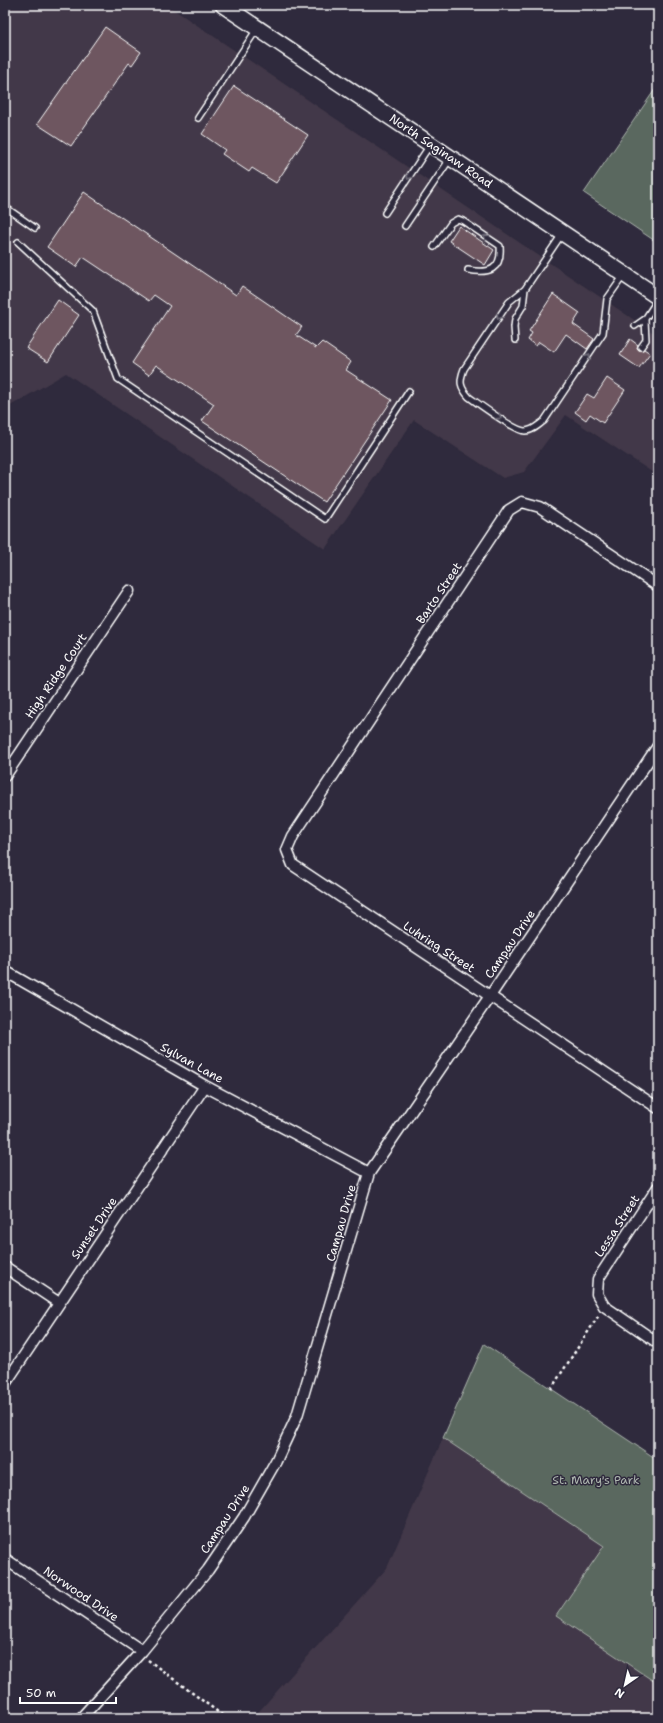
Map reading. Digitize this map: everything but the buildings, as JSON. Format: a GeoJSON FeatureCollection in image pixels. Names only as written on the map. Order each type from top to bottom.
{"type":"FeatureCollection","features":[{"type":"Feature","properties":{"kind":"main road","name":"North Saginaw Road"},"geometry":{"type":"LineString","coordinates":[[223,5],[658,298]]}},
{"type":"Feature","properties":{"kind":"street","name":"Barto Street"},"geometry":{"type":"LineString","coordinates":[[293,836],[509,510],[522,502],[540,507],[658,586]]}},
{"type":"Feature","properties":{"kind":"street","name":"High Ridge Court"},"geometry":{"type":"LineString","coordinates":[[5,776],[129,591]]}},
{"type":"Feature","properties":{"kind":"street","name":"Campau Drive"},"geometry":{"type":"LineString","coordinates":[[80,1718],[140,1652],[208,1570],[244,1517],[282,1448],[297,1416],[369,1173],[658,746]]}},
{"type":"Feature","properties":{"kind":"street","name":"Luhring Street"},"geometry":{"type":"LineString","coordinates":[[293,836],[287,850],[293,865],[658,1108]]}},
{"type":"Feature","properties":{"kind":"street","name":"Sylvan Lane"},"geometry":{"type":"LineString","coordinates":[[5,971],[204,1086],[369,1173]]}},
{"type":"Feature","properties":{"kind":"street","name":"Sunset Drive"},"geometry":{"type":"LineString","coordinates":[[5,1384],[204,1086]]}},
{"type":"Feature","properties":{"kind":"street","name":"Lessa Street"},"geometry":{"type":"LineString","coordinates":[[604,1306],[597,1294],[598,1279],[658,1187]]}},
{"type":"Feature","properties":{"kind":"street"},"geometry":{"type":"LineString","coordinates":[[5,1267],[59,1303]]}},
{"type":"Feature","properties":{"kind":"street"},"geometry":{"type":"LineString","coordinates":[[604,1306],[658,1343]]}},
{"type":"Feature","properties":{"kind":"street","name":"Norwood Drive"},"geometry":{"type":"LineString","coordinates":[[5,1559],[140,1652]]}},
{"type":"Feature","properties":{"kind":"lane"},"geometry":{"type":"LineString","coordinates":[[198,118],[258,28]]}},
{"type":"Feature","properties":{"kind":"lane"},"geometry":{"type":"LineString","coordinates":[[384,213],[430,144]]}},
{"type":"Feature","properties":{"kind":"lane"},"geometry":{"type":"LineString","coordinates":[[405,226],[451,158]]}},
{"type":"Feature","properties":{"kind":"lane"},"geometry":{"type":"LineString","coordinates":[[5,207],[35,228]]}},
{"type":"Feature","properties":{"kind":"lane"},"geometry":{"type":"LineString","coordinates":[[434,247],[451,223],[458,219],[500,246],[500,256],[493,268],[483,273],[468,270]]}},
{"type":"Feature","properties":{"kind":"lane"},"geometry":{"type":"LineString","coordinates":[[563,233],[525,288],[509,302],[464,369],[460,379],[463,390],[469,397],[514,427],[524,431],[534,429],[544,421],[604,333],[607,299],[624,274]]}},
{"type":"Feature","properties":{"kind":"lane"},"geometry":{"type":"LineString","coordinates":[[18,242],[93,311],[118,379],[325,519],[409,391]]}},
{"type":"Feature","properties":{"kind":"lane"},"geometry":{"type":"LineString","coordinates":[[515,340],[515,319],[523,306],[525,288]]}},
{"type":"Feature","properties":{"kind":"lane"},"geometry":{"type":"LineString","coordinates":[[635,326],[645,319],[658,298]]}},
{"type":"Feature","properties":{"kind":"lane"},"geometry":{"type":"LineString","coordinates":[[641,347],[646,340],[645,319]]}},
{"type":"Feature","properties":{"kind":"path"},"geometry":{"type":"LineString","coordinates":[[551,1388],[604,1306]]}},
{"type":"Feature","properties":{"kind":"path"},"geometry":{"type":"LineString","coordinates":[[140,1652],[226,1718]]}},
{"type":"Feature","properties":{"kind":"shaded area"},"geometry":{"type":"Polygon","coordinates":[[[5,5],[167,5],[658,336],[658,476],[566,415],[524,472],[503,478],[414,420],[325,549],[66,373],[5,409],[5,5]]]}},
{"type":"Feature","properties":{"kind":"shaded area"},"geometry":{"type":"Polygon","coordinates":[[[443,1438],[604,1546],[556,1616],[658,1684],[658,1718],[253,1718],[387,1568],[443,1438]]]}},
{"type":"Feature","properties":{"kind":"green space"},"geometry":{"type":"Polygon","coordinates":[[[658,85],[658,243],[584,193],[658,85]]]}},
{"type":"Feature","properties":{"kind":"green space","name":"St. Mary's Park"},"geometry":{"type":"Polygon","coordinates":[[[484,1344],[658,1460],[658,1684],[556,1616],[604,1546],[443,1438],[484,1344]]]}}]}
